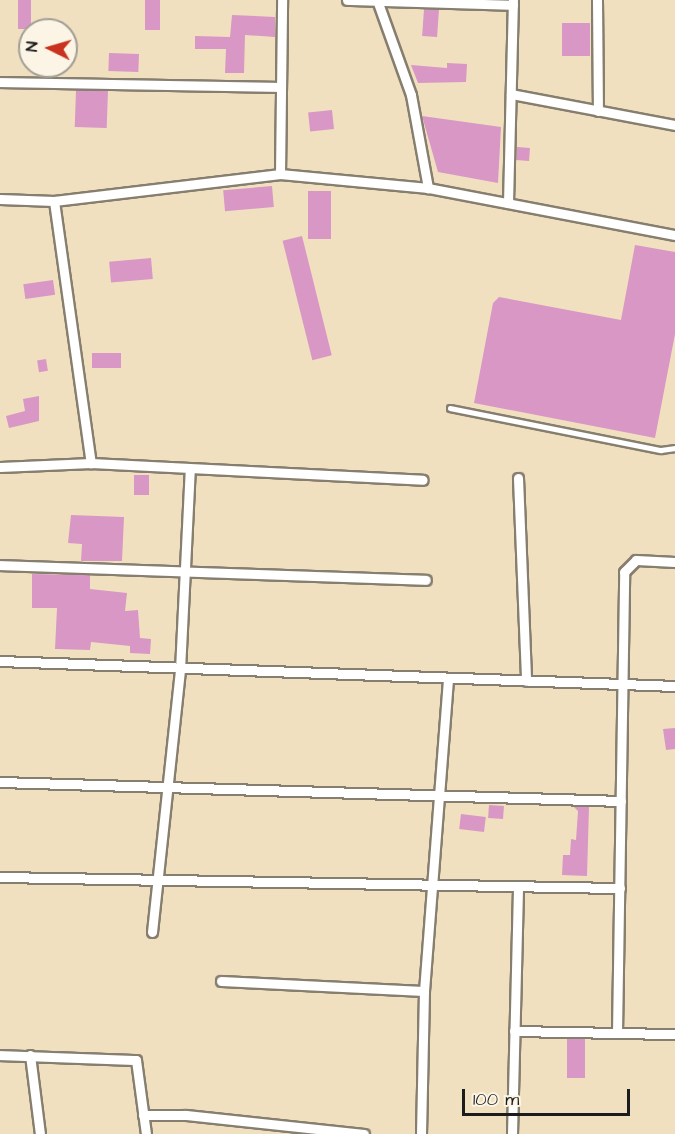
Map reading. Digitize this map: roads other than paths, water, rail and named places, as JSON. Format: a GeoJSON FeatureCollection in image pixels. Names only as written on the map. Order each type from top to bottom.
{"type":"FeatureCollection","features":[{"type":"Feature","properties":{"kind":"street"},"geometry":{"type":"LineString","coordinates":[[280,174],[278,87],[282,0]]}},
{"type":"Feature","properties":{"kind":"street"},"geometry":{"type":"LineString","coordinates":[[347,0],[513,3],[508,203]]}},
{"type":"Feature","properties":{"kind":"street"},"geometry":{"type":"LineString","coordinates":[[378,0],[411,95],[428,188]]}},
{"type":"Feature","properties":{"kind":"street"},"geometry":{"type":"LineString","coordinates":[[597,0],[598,111]]}},
{"type":"Feature","properties":{"kind":"street"},"geometry":{"type":"LineString","coordinates":[[0,82],[278,87]]}},
{"type":"Feature","properties":{"kind":"street"},"geometry":{"type":"LineString","coordinates":[[511,94],[675,125]]}},
{"type":"Feature","properties":{"kind":"street"},"geometry":{"type":"LineString","coordinates":[[0,199],[54,201],[280,174],[428,188],[675,235]]}},
{"type":"Feature","properties":{"kind":"street"},"geometry":{"type":"LineString","coordinates":[[54,201],[91,464]]}},
{"type":"Feature","properties":{"kind":"street"},"geometry":{"type":"LineString","coordinates":[[0,467],[91,464],[423,480]]}},
{"type":"Feature","properties":{"kind":"street"},"geometry":{"type":"LineString","coordinates":[[152,932],[180,670],[190,469]]}},
{"type":"Feature","properties":{"kind":"street"},"geometry":{"type":"LineString","coordinates":[[518,478],[526,681]]}},
{"type":"Feature","properties":{"kind":"street"},"geometry":{"type":"LineString","coordinates":[[617,1033],[626,566],[636,560],[675,562]]}},
{"type":"Feature","properties":{"kind":"street"},"geometry":{"type":"LineString","coordinates":[[0,565],[426,580]]}},
{"type":"Feature","properties":{"kind":"street"},"geometry":{"type":"LineString","coordinates":[[0,661],[180,670],[675,686]]}},
{"type":"Feature","properties":{"kind":"street"},"geometry":{"type":"LineString","coordinates":[[421,1134],[424,991],[436,795],[448,678]]}},
{"type":"Feature","properties":{"kind":"street"},"geometry":{"type":"LineString","coordinates":[[0,782],[621,801]]}},
{"type":"Feature","properties":{"kind":"street"},"geometry":{"type":"LineString","coordinates":[[0,877],[518,888],[620,888]]}},
{"type":"Feature","properties":{"kind":"street"},"geometry":{"type":"LineString","coordinates":[[512,1134],[518,888]]}},
{"type":"Feature","properties":{"kind":"street"},"geometry":{"type":"LineString","coordinates":[[221,981],[424,991]]}},
{"type":"Feature","properties":{"kind":"street"},"geometry":{"type":"LineString","coordinates":[[514,1030],[675,1034]]}},
{"type":"Feature","properties":{"kind":"street"},"geometry":{"type":"LineString","coordinates":[[0,1054],[136,1060],[146,1134]]}},
{"type":"Feature","properties":{"kind":"street"},"geometry":{"type":"LineString","coordinates":[[30,1055],[40,1134]]}},
{"type":"Feature","properties":{"kind":"street"},"geometry":{"type":"LineString","coordinates":[[143,1115],[364,1134]]}},
{"type":"Feature","properties":{"kind":"lane"},"geometry":{"type":"LineString","coordinates":[[450,408],[661,450],[675,448]]}}]}
